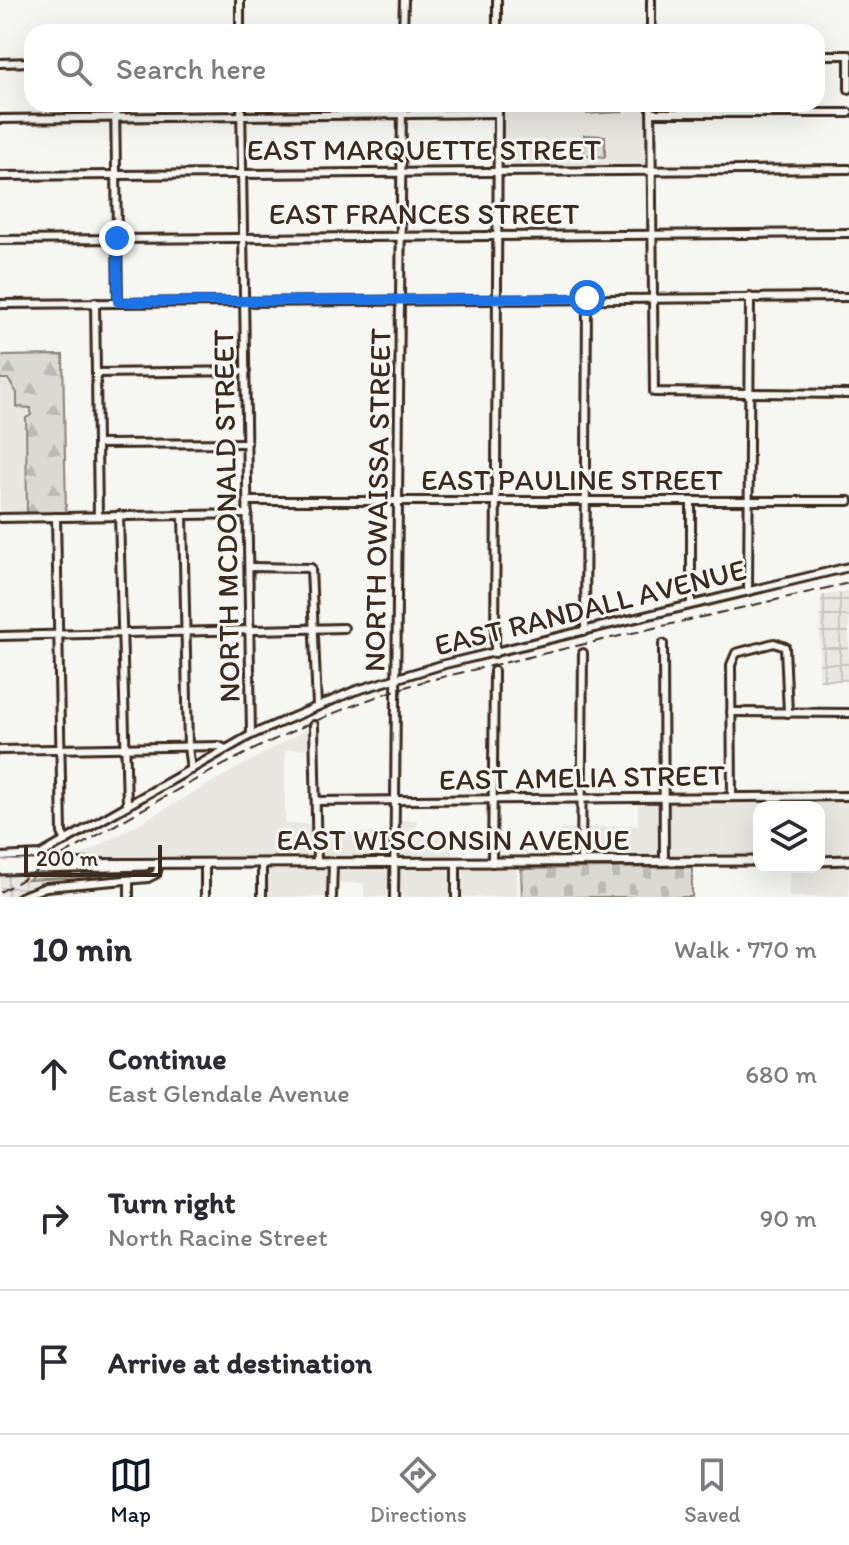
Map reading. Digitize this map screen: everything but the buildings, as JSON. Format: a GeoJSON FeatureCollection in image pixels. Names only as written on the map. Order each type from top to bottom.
{"type":"FeatureCollection","features":[{"type":"Feature","properties":{"kind":"main road"},"geometry":{"type":"LineString","coordinates":[[825,861],[849,860]]}},
{"type":"Feature","properties":{"kind":"main road","name":"EAST WISCONSIN AVENUE"},"geometry":{"type":"LineString","coordinates":[[0,867],[137,869],[147,865],[753,861]]}},
{"type":"Feature","properties":{"kind":"street"},"geometry":{"type":"LineString","coordinates":[[240,0],[240,24]]}},
{"type":"Feature","properties":{"kind":"street"},"geometry":{"type":"LineString","coordinates":[[403,24],[404,0]]}},
{"type":"Feature","properties":{"kind":"street"},"geometry":{"type":"LineString","coordinates":[[497,0],[497,24]]}},
{"type":"Feature","properties":{"kind":"street"},"geometry":{"type":"LineString","coordinates":[[651,0],[651,24]]}},
{"type":"Feature","properties":{"kind":"street"},"geometry":{"type":"LineString","coordinates":[[825,55],[849,56],[849,89]]}},
{"type":"Feature","properties":{"kind":"street"},"geometry":{"type":"LineString","coordinates":[[0,63],[24,62]]}},
{"type":"Feature","properties":{"kind":"street"},"geometry":{"type":"LineString","coordinates":[[115,112],[118,302]]}},
{"type":"Feature","properties":{"kind":"street","name":"NORTH MCDONALD STREET"},"geometry":{"type":"LineString","coordinates":[[241,112],[251,735]]}},
{"type":"Feature","properties":{"kind":"street"},"geometry":{"type":"LineString","coordinates":[[0,119],[498,113],[495,653]]}},
{"type":"Feature","properties":{"kind":"street"},"geometry":{"type":"LineString","coordinates":[[849,113],[651,113],[655,393],[849,394]]}},
{"type":"Feature","properties":{"kind":"street","name":"NORTH OWAISSA STREET"},"geometry":{"type":"LineString","coordinates":[[394,897],[402,114]]}},
{"type":"Feature","properties":{"kind":"street","name":"EAST MARQUETTE STREET"},"geometry":{"type":"LineString","coordinates":[[0,176],[849,169]]}},
{"type":"Feature","properties":{"kind":"street","name":"EAST FRANCES STREET"},"geometry":{"type":"LineString","coordinates":[[0,240],[401,234],[849,233]]}},
{"type":"Feature","properties":{"kind":"street"},"geometry":{"type":"LineString","coordinates":[[748,590],[750,297]]}},
{"type":"Feature","properties":{"kind":"street"},"geometry":{"type":"LineString","coordinates":[[0,304],[401,298],[849,297]]}},
{"type":"Feature","properties":{"kind":"street"},"geometry":{"type":"LineString","coordinates":[[585,631],[587,298]]}},
{"type":"Feature","properties":{"kind":"street"},"geometry":{"type":"LineString","coordinates":[[95,302],[98,516]]}},
{"type":"Feature","properties":{"kind":"street"},"geometry":{"type":"LineString","coordinates":[[96,373],[246,371]]}},
{"type":"Feature","properties":{"kind":"street"},"geometry":{"type":"LineString","coordinates":[[97,444],[247,443]]}},
{"type":"Feature","properties":{"kind":"street","name":"EAST PAULINE STREET"},"geometry":{"type":"LineString","coordinates":[[247,501],[849,501]]}},
{"type":"Feature","properties":{"kind":"street"},"geometry":{"type":"LineString","coordinates":[[691,501],[691,604]]}},
{"type":"Feature","properties":{"kind":"street"},"geometry":{"type":"LineString","coordinates":[[0,518],[248,514]]}},
{"type":"Feature","properties":{"kind":"street"},"geometry":{"type":"LineString","coordinates":[[119,515],[127,805]]}},
{"type":"Feature","properties":{"kind":"street"},"geometry":{"type":"LineString","coordinates":[[183,515],[191,770]]}},
{"type":"Feature","properties":{"kind":"street"},"geometry":{"type":"LineString","coordinates":[[56,517],[62,833],[66,841]]}},
{"type":"Feature","properties":{"kind":"street"},"geometry":{"type":"LineString","coordinates":[[249,567],[310,567],[317,706]]}},
{"type":"Feature","properties":{"kind":"street","name":"EAST RANDALL AVENUE"},"geometry":{"type":"LineString","coordinates":[[0,857],[33,857],[251,735],[317,706],[396,677],[849,567]]}},
{"type":"Feature","properties":{"kind":"street"},"geometry":{"type":"LineString","coordinates":[[0,636],[344,628]]}},
{"type":"Feature","properties":{"kind":"street"},"geometry":{"type":"LineString","coordinates":[[732,797],[733,656],[746,648],[777,643],[788,652],[788,713]]}},
{"type":"Feature","properties":{"kind":"street"},"geometry":{"type":"LineString","coordinates":[[663,644],[664,861]]}},
{"type":"Feature","properties":{"kind":"street"},"geometry":{"type":"LineString","coordinates":[[581,862],[583,653]]}},
{"type":"Feature","properties":{"kind":"street"},"geometry":{"type":"LineString","coordinates":[[492,863],[494,671]]}},
{"type":"Feature","properties":{"kind":"street"},"geometry":{"type":"LineString","coordinates":[[731,712],[849,713]]}},
{"type":"Feature","properties":{"kind":"street"},"geometry":{"type":"LineString","coordinates":[[314,725],[317,863]]}},
{"type":"Feature","properties":{"kind":"street"},"geometry":{"type":"LineString","coordinates":[[0,750],[226,749]]}},
{"type":"Feature","properties":{"kind":"street","name":"EAST AMELIA STREET"},"geometry":{"type":"LineString","coordinates":[[316,801],[849,796]]}},
{"type":"Feature","properties":{"kind":"street"},"geometry":{"type":"LineString","coordinates":[[332,897],[333,863]]}},
{"type":"Feature","properties":{"kind":"street"},"geometry":{"type":"LineString","coordinates":[[456,863],[456,897]]}},
{"type":"Feature","properties":{"kind":"street"},"geometry":{"type":"LineString","coordinates":[[262,864],[262,897]]}},
{"type":"Feature","properties":{"kind":"street"},"geometry":{"type":"LineString","coordinates":[[20,897],[42,887],[152,877],[159,865]]}},
{"type":"Feature","properties":{"kind":"street"},"geometry":{"type":"LineString","coordinates":[[205,865],[205,897]]}},
{"type":"Feature","properties":{"kind":"street"},"geometry":{"type":"LineString","coordinates":[[129,880],[129,897]]}},
{"type":"Feature","properties":{"kind":"street"},"geometry":{"type":"LineString","coordinates":[[66,885],[66,897]]}},
{"type":"Feature","properties":{"kind":"shaded area"},"geometry":{"type":"Polygon","coordinates":[[[501,112],[648,112],[648,164],[503,167],[501,112]]]}},
{"type":"Feature","properties":{"kind":"shaded area"},"geometry":{"type":"Polygon","coordinates":[[[0,379],[8,379],[17,393],[17,407],[31,407],[31,415],[26,418],[27,513],[0,514],[0,379]]]}},
{"type":"Feature","properties":{"kind":"shaded area"},"geometry":{"type":"Polygon","coordinates":[[[849,591],[849,681],[819,681],[821,596],[849,591]]]}},
{"type":"Feature","properties":{"kind":"shaded area"},"geometry":{"type":"Polygon","coordinates":[[[311,727],[311,748],[285,750],[285,824],[313,824],[310,859],[72,861],[311,727]]]}},
{"type":"Feature","properties":{"kind":"shaded area"},"geometry":{"type":"Polygon","coordinates":[[[849,799],[849,855],[825,855],[825,801],[753,801],[753,856],[560,857],[560,829],[638,825],[638,802],[849,799]]]}},
{"type":"Feature","properties":{"kind":"shaded area"},"geometry":{"type":"Polygon","coordinates":[[[400,820],[417,820],[417,831],[451,831],[451,856],[400,856],[400,820]]]}},
{"type":"Feature","properties":{"kind":"shaded area"},"geometry":{"type":"Polygon","coordinates":[[[390,832],[390,859],[320,858],[320,833],[390,832]]]}},
{"type":"Feature","properties":{"kind":"shaded area"},"geometry":{"type":"Polygon","coordinates":[[[825,867],[849,867],[849,897],[789,897],[790,873],[825,873],[825,867]]]}},
{"type":"Feature","properties":{"kind":"shaded area"},"geometry":{"type":"Polygon","coordinates":[[[385,869],[390,874],[390,897],[364,897],[364,883],[335,883],[337,870],[385,869]]]}},
{"type":"Feature","properties":{"kind":"shaded area"},"geometry":{"type":"Polygon","coordinates":[[[401,869],[449,869],[452,897],[397,897],[398,873],[401,869]]]}},
{"type":"Feature","properties":{"kind":"shaded area"},"geometry":{"type":"Polygon","coordinates":[[[463,869],[517,869],[517,897],[458,897],[463,869]]]}},
{"type":"Feature","properties":{"kind":"shaded area"},"geometry":{"type":"Polygon","coordinates":[[[269,870],[328,871],[328,897],[266,897],[265,872],[269,870]]]}},
{"type":"Feature","properties":{"kind":"shaded area"},"geometry":{"type":"Polygon","coordinates":[[[46,872],[37,897],[0,897],[0,873],[46,872]]]}},
{"type":"Feature","properties":{"kind":"green space"},"geometry":{"type":"Polygon","coordinates":[[[584,135],[605,136],[605,157],[584,155],[584,135]]]}},
{"type":"Feature","properties":{"kind":"green space"},"geometry":{"type":"Polygon","coordinates":[[[63,355],[66,513],[27,513],[26,418],[31,415],[31,408],[17,407],[17,393],[8,379],[0,379],[0,356],[63,355]]]}},
{"type":"Feature","properties":{"kind":"green space"},"geometry":{"type":"Polygon","coordinates":[[[692,867],[692,897],[522,897],[521,869],[692,867]]]}},
{"type":"Feature","properties":{"kind":"green space"},"geometry":{"type":"Polygon","coordinates":[[[38,872],[146,873],[28,880],[38,872]]]}},
{"type":"Feature","properties":{"kind":"railway"},"geometry":{"type":"LineString","coordinates":[[0,892],[207,774],[313,722],[368,700],[425,681],[849,583]]}},
{"type":"Feature","properties":{"kind":"route"},"geometry":{"type":"LineString","coordinates":[[117,238],[118,302],[587,298]]}}]}
